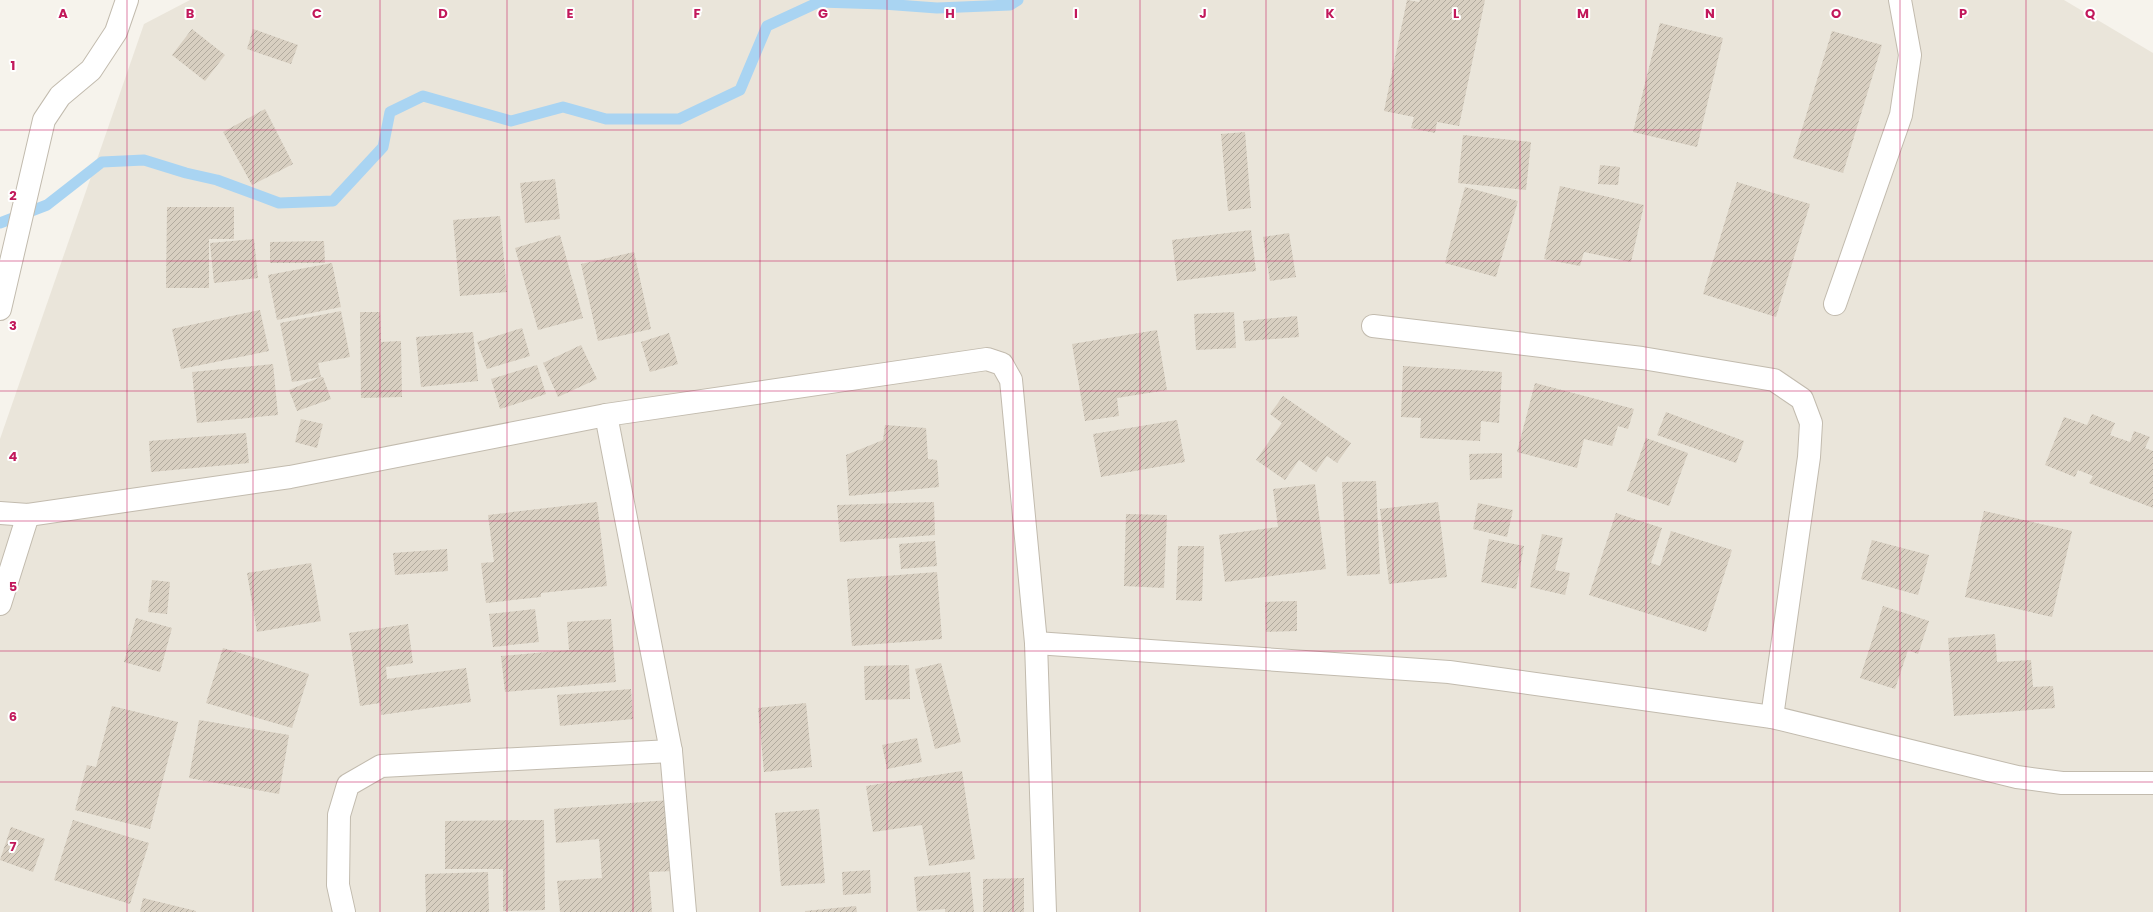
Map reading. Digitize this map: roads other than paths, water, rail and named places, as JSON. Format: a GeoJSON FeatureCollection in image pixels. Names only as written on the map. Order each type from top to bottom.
{"type":"FeatureCollection","features":[{"type":"Feature","properties":{"kind":"street"},"geometry":{"type":"LineString","coordinates":[[0,309],[44,120],[60,96],[90,70],[116,32],[128,0]]}},
{"type":"Feature","properties":{"kind":"street"},"geometry":{"type":"LineString","coordinates":[[1835,304],[1901,115],[1910,55],[1900,0]]}},
{"type":"Feature","properties":{"kind":"street"},"geometry":{"type":"LineString","coordinates":[[1373,326],[1650,359],[1774,380],[1802,399],[1810,424],[1809,457],[1772,717]]}},
{"type":"Feature","properties":{"kind":"street"},"geometry":{"type":"LineString","coordinates":[[0,513],[28,515],[290,477],[606,415],[987,359],[1002,364],[1011,380],[1036,643],[1045,912]]}},
{"type":"Feature","properties":{"kind":"street"},"geometry":{"type":"LineString","coordinates":[[606,415],[671,751],[685,912]]}},
{"type":"Feature","properties":{"kind":"street"},"geometry":{"type":"LineString","coordinates":[[0,604],[28,515]]}},
{"type":"Feature","properties":{"kind":"street"},"geometry":{"type":"LineString","coordinates":[[1036,643],[1449,672],[1772,717],[2018,777],[2062,783],[2153,783]]}},
{"type":"Feature","properties":{"kind":"street"},"geometry":{"type":"LineString","coordinates":[[344,912],[338,885],[339,814],[348,785],[381,766],[671,751]]}},
{"type":"Feature","properties":{"kind":"waterway"},"geometry":{"type":"LineString","coordinates":[[0,223],[47,205],[102,162],[144,160],[186,173],[217,180],[279,203],[333,201],[383,147],[390,112],[423,96],[511,121],[563,107],[606,119],[679,119],[740,90],[767,26],[819,2],[883,4],[937,8],[1010,5],[1018,0]]}}]}
